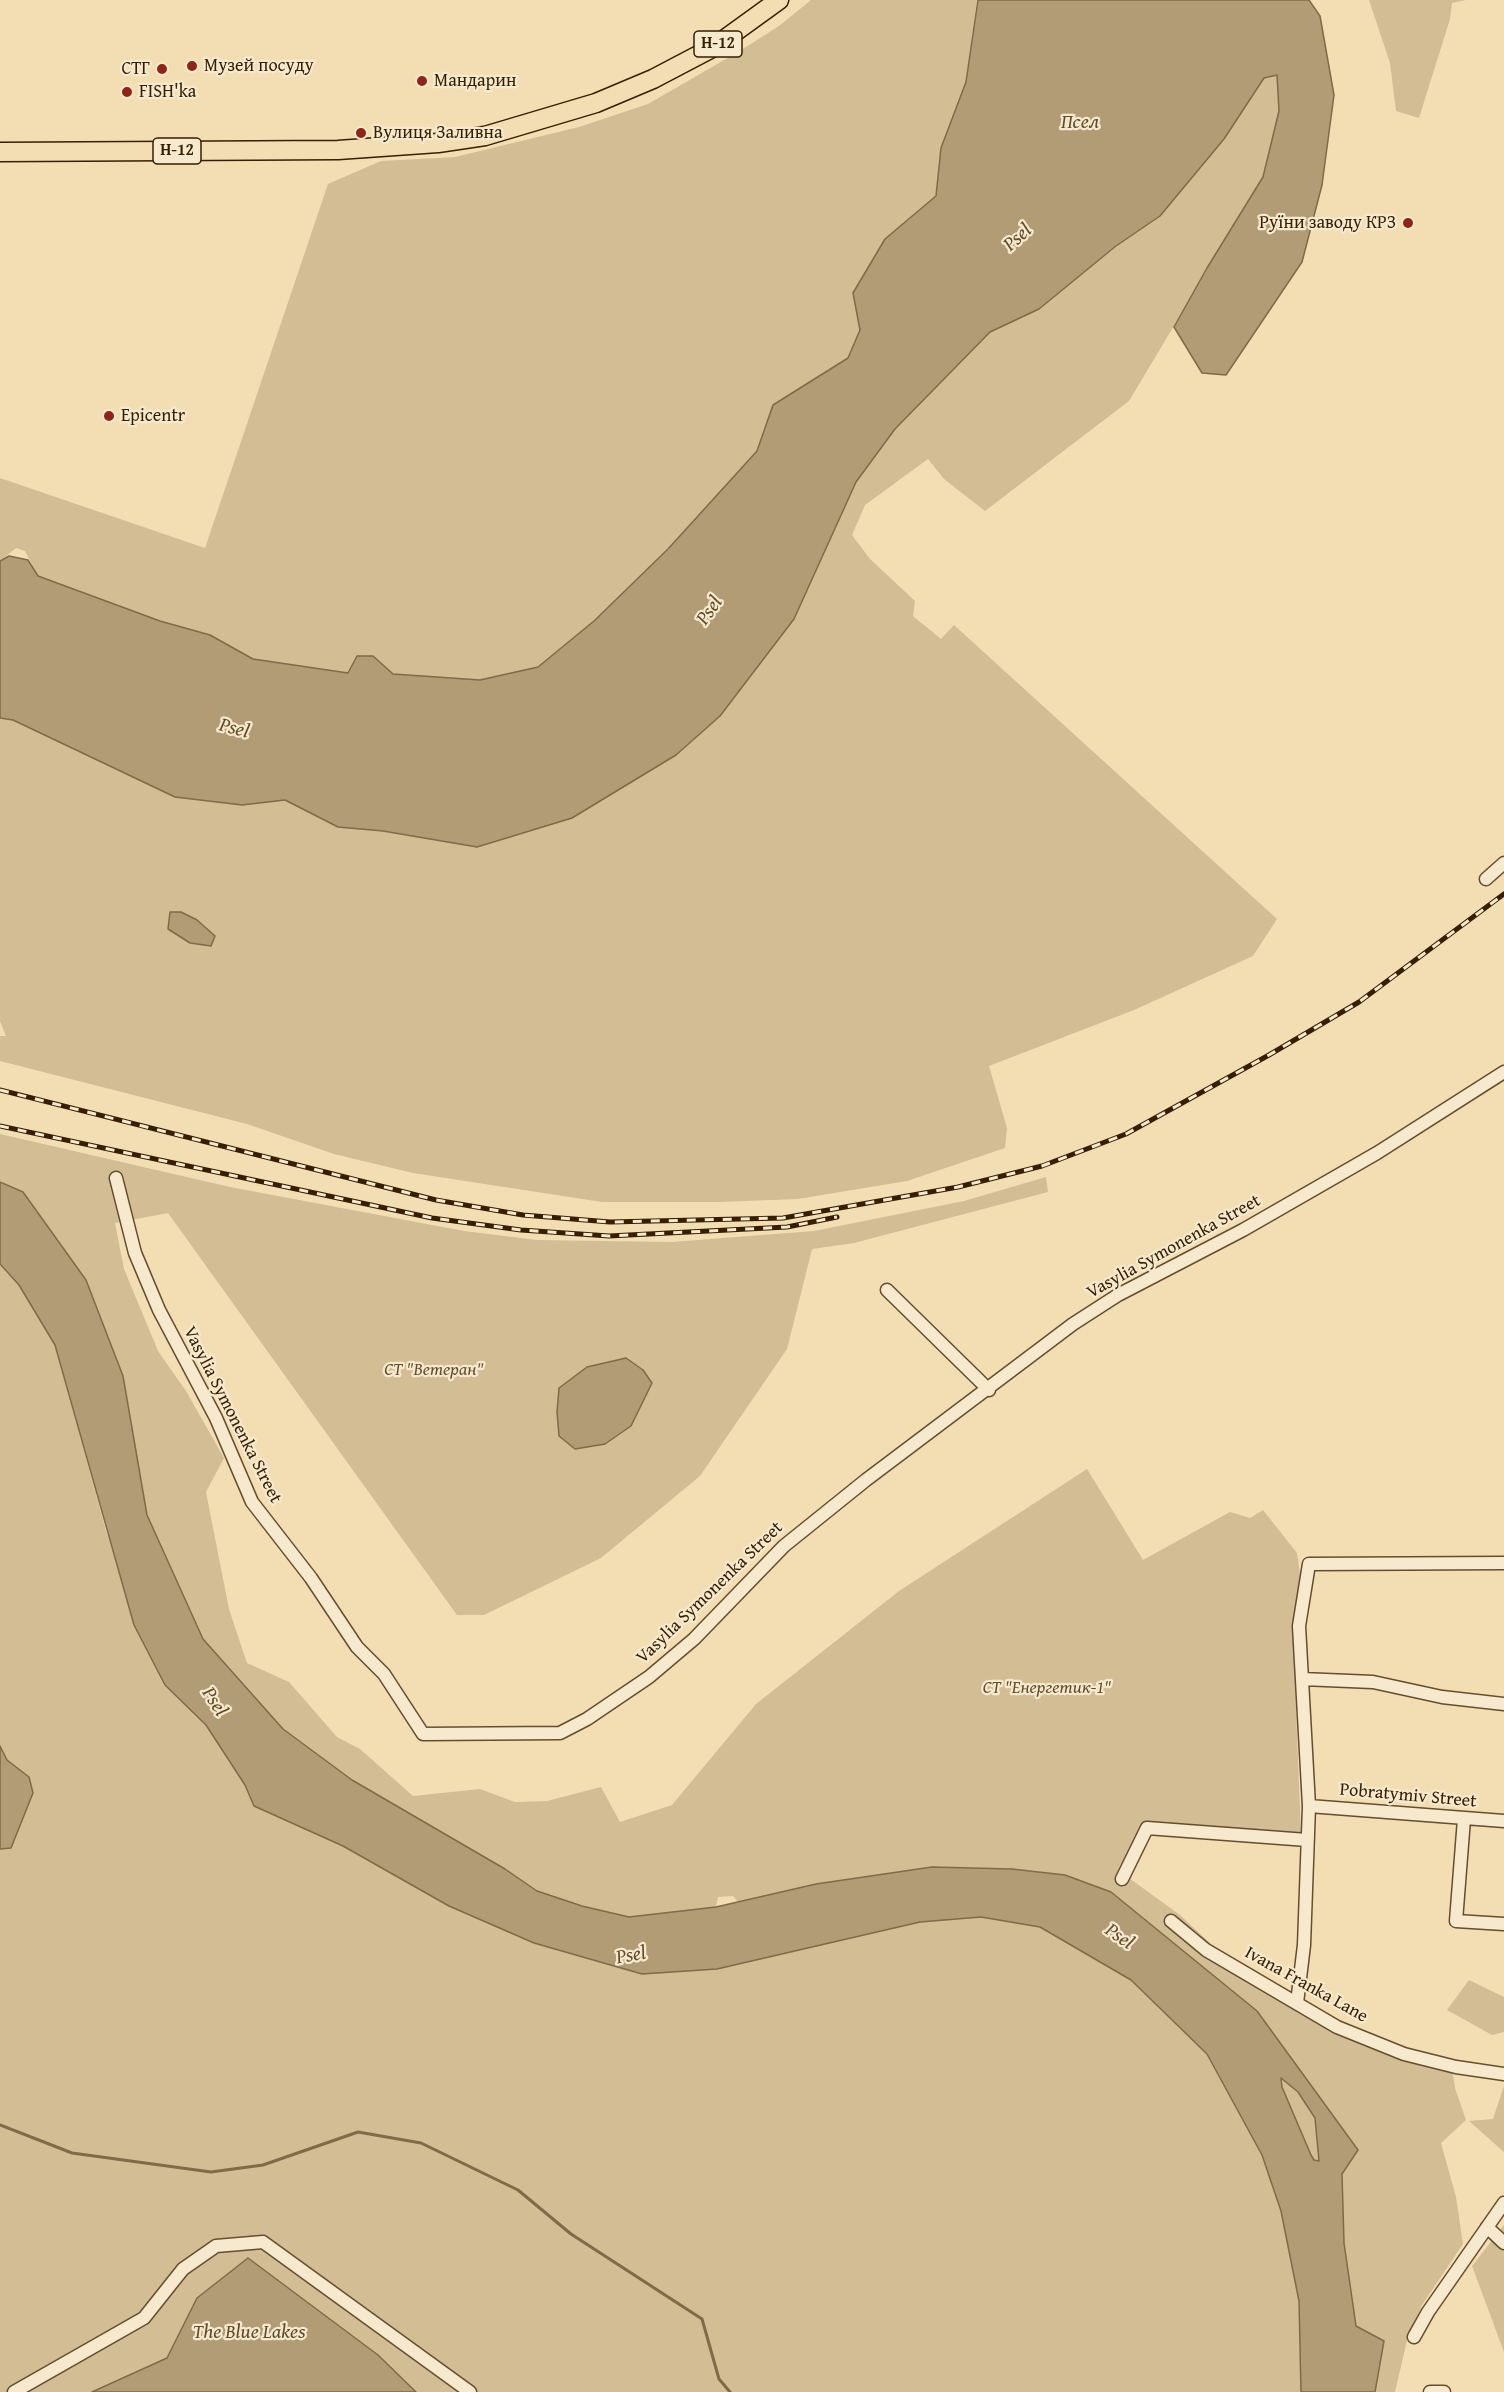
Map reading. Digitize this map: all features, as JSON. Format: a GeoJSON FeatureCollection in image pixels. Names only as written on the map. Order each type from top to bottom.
{"type":"FeatureCollection","features":[{"type":"Feature","properties":{"kind":"main road","name":"Н-12"},"geometry":{"type":"LineString","coordinates":[[0,153],[361,149],[485,136],[596,103],[652,79],[714,47],[778,0]]}},
{"type":"Feature","properties":{"kind":"street"},"geometry":{"type":"LineString","coordinates":[[1486,879],[1504,862]]}},
{"type":"Feature","properties":{"kind":"street","name":"Vasylia Symonenka Street"},"geometry":{"type":"LineString","coordinates":[[116,1178],[135,1253],[159,1310],[216,1418],[252,1502],[311,1578],[357,1647],[384,1674],[423,1734],[560,1732],[587,1719],[650,1677],[694,1639],[784,1546],[866,1480],[989,1390],[1073,1324],[1118,1294],[1295,1200],[1377,1153],[1504,1072]]}},
{"type":"Feature","properties":{"kind":"street"},"geometry":{"type":"LineString","coordinates":[[887,1290],[989,1390]]}},
{"type":"Feature","properties":{"kind":"street"},"geometry":{"type":"LineString","coordinates":[[1297,2003],[1304,1945],[1308,1806],[1299,1626],[1309,1564],[1504,1563]]}},
{"type":"Feature","properties":{"kind":"street"},"geometry":{"type":"LineString","coordinates":[[1302,1679],[1373,1682],[1442,1696],[1504,1704]]}},
{"type":"Feature","properties":{"kind":"street","name":"Pobratymiv Street"},"geometry":{"type":"LineString","coordinates":[[1308,1806],[1504,1821]]}},
{"type":"Feature","properties":{"kind":"street"},"geometry":{"type":"LineString","coordinates":[[1464,1819],[1456,1921],[1504,1924]]}},
{"type":"Feature","properties":{"kind":"street"},"geometry":{"type":"LineString","coordinates":[[1122,1879],[1147,1828],[1307,1840]]}},
{"type":"Feature","properties":{"kind":"street","name":"Ivana Franka Lane"},"geometry":{"type":"LineString","coordinates":[[1171,1921],[1206,1950],[1337,2027],[1404,2054],[1456,2067],[1504,2074]]}},
{"type":"Feature","properties":{"kind":"street"},"geometry":{"type":"LineString","coordinates":[[1414,2337],[1434,2302],[1504,2203]]}},
{"type":"Feature","properties":{"kind":"street"},"geometry":{"type":"LineString","coordinates":[[1487,2228],[1504,2243]]}},
{"type":"Feature","properties":{"kind":"street"},"geometry":{"type":"LineString","coordinates":[[14,2392],[144,2318],[183,2269],[216,2246],[263,2242],[470,2392]]}},
{"type":"Feature","properties":{"kind":"street"},"geometry":{"type":"LineString","coordinates":[[1430,2392],[1437,2390],[1444,2392]]}},
{"type":"Feature","properties":{"kind":"green space"},"geometry":{"type":"Polygon","coordinates":[[[811,0],[977,0],[966,82],[941,148],[936,197],[885,239],[853,293],[860,330],[848,358],[773,405],[757,451],[668,549],[594,621],[538,667],[480,680],[393,674],[373,656],[349,673],[253,659],[210,635],[160,621],[38,576],[25,551],[16,548],[0,561],[0,478],[205,548],[328,184],[381,161],[455,157],[579,127],[648,104],[779,26],[811,0]]]}},
{"type":"Feature","properties":{"kind":"green space"},"geometry":{"type":"Polygon","coordinates":[[[1369,0],[1466,0],[1452,3],[1450,19],[1419,118],[1396,111],[1390,63],[1369,0]]]}},
{"type":"Feature","properties":{"kind":"green space"},"geometry":{"type":"Polygon","coordinates":[[[1277,75],[1279,111],[1263,177],[1129,401],[985,511],[944,479],[928,459],[865,505],[852,535],[870,559],[915,601],[913,616],[941,639],[954,625],[1277,919],[1253,956],[1134,1010],[989,1066],[1007,1128],[1005,1148],[907,1181],[798,1199],[602,1202],[413,1173],[334,1154],[247,1124],[0,1061],[0,1036],[6,1036],[0,1021],[0,718],[13,720],[89,755],[242,805],[285,800],[338,827],[383,830],[477,847],[794,619],[856,482],[895,429],[990,332],[1039,309],[1116,247],[1224,139],[1264,78],[1277,75]]]}},
{"type":"Feature","properties":{"kind":"green space"},"geometry":{"type":"Polygon","coordinates":[[[0,1134],[230,1187],[464,1231],[537,1240],[672,1242],[814,1231],[964,1201],[1046,1177],[1048,1192],[854,1243],[812,1249],[787,1349],[700,1476],[601,1558],[484,1615],[457,1615],[168,1213],[115,1223],[124,1269],[158,1351],[186,1391],[224,1458],[206,1492],[229,1609],[247,1663],[289,1682],[337,1737],[360,1749],[413,1796],[480,1789],[515,1802],[547,1801],[601,1787],[620,1822],[672,1805],[756,1704],[899,1591],[1087,1469],[1143,1560],[1230,1512],[1250,1518],[1263,1510],[1297,1553],[1302,1587],[1293,1633],[1301,1836],[1142,1826],[1118,1870],[1180,1915],[1213,1946],[1326,2017],[1411,2051],[1451,2062],[1455,2088],[1466,2120],[1441,2143],[1456,2197],[1463,2244],[1422,2305],[1408,2336],[1395,2392],[1375,2392],[1384,2341],[1356,2326],[1344,2243],[1342,2174],[1358,2150],[1257,2011],[1111,1892],[1064,1875],[1012,1869],[932,1867],[816,1884],[738,1902],[733,1896],[718,1897],[716,1907],[630,1917],[582,1906],[537,1891],[505,1869],[352,1780],[283,1729],[203,1639],[147,1515],[123,1376],[24,1192],[0,1181],[0,1134]]]}},
{"type":"Feature","properties":{"kind":"green space"},"geometry":{"type":"Polygon","coordinates":[[[0,1264],[19,1285],[55,1345],[106,1531],[165,1685],[206,1725],[245,1785],[254,1806],[343,1846],[449,1906],[534,1943],[642,1974],[717,1969],[920,1922],[981,1917],[1040,1927],[1131,1980],[1207,2054],[1262,2155],[1281,2211],[1299,2301],[1301,2392],[416,2392],[378,2355],[248,2259],[197,2298],[167,2358],[92,2392],[0,2392],[0,1849],[11,1848],[33,1793],[29,1777],[7,1760],[0,1746],[0,1264]]]}},
{"type":"Feature","properties":{"kind":"green space"},"geometry":{"type":"Polygon","coordinates":[[[1469,1980],[1504,1997],[1504,2032],[1492,2035],[1447,2010],[1469,1980]]]}},
{"type":"Feature","properties":{"kind":"green space"},"geometry":{"type":"Polygon","coordinates":[[[1281,2078],[1298,2092],[1315,2118],[1319,2161],[1314,2160],[1311,2155],[1282,2086],[1281,2078]]]}},
{"type":"Feature","properties":{"kind":"green space"},"geometry":{"type":"Polygon","coordinates":[[[1504,2086],[1504,2152],[1469,2121],[1493,2119],[1504,2086]]]}},
{"type":"Feature","properties":{"kind":"green space"},"geometry":{"type":"Polygon","coordinates":[[[1504,2225],[1504,2352],[1472,2266],[1504,2225]]]}},
{"type":"Feature","properties":{"kind":"water","name":"Псел"},"geometry":{"type":"Polygon","coordinates":[[[978,0],[1309,0],[1320,16],[1334,95],[1322,185],[1302,262],[1226,375],[1202,373],[1174,327],[1263,177],[1279,111],[1277,75],[1264,78],[1224,139],[1160,216],[1116,246],[1039,309],[990,332],[895,429],[856,482],[794,619],[720,716],[676,755],[572,818],[477,847],[383,831],[338,827],[285,800],[242,805],[175,797],[13,720],[0,718],[0,561],[9,556],[28,560],[38,576],[160,621],[210,635],[253,659],[348,673],[357,656],[373,656],[393,674],[480,680],[538,667],[594,621],[668,549],[757,451],[773,405],[848,358],[860,330],[853,293],[885,239],[936,196],[941,148],[966,82],[978,0]]]}},
{"type":"Feature","properties":{"kind":"water"},"geometry":{"type":"Polygon","coordinates":[[[170,912],[181,912],[197,920],[215,936],[211,946],[190,943],[168,929],[170,912]]]}},
{"type":"Feature","properties":{"kind":"water","name":"Psel"},"geometry":{"type":"Polygon","coordinates":[[[0,1182],[23,1192],[86,1280],[123,1376],[147,1515],[203,1639],[283,1729],[352,1780],[505,1869],[537,1891],[582,1906],[629,1917],[716,1907],[816,1884],[932,1867],[1012,1869],[1065,1875],[1111,1892],[1257,2011],[1358,2150],[1342,2174],[1344,2243],[1356,2326],[1384,2341],[1375,2392],[1301,2392],[1299,2301],[1281,2211],[1262,2155],[1207,2054],[1131,1980],[1040,1927],[981,1917],[920,1922],[717,1969],[642,1974],[534,1943],[449,1906],[343,1846],[254,1806],[245,1785],[206,1725],[165,1685],[134,1625],[55,1345],[19,1285],[0,1264],[0,1182]],[[1281,2078],[1282,2087],[1311,2155],[1314,2160],[1319,2161],[1315,2118],[1298,2092],[1281,2078]]]}},
{"type":"Feature","properties":{"kind":"water"},"geometry":{"type":"Polygon","coordinates":[[[626,1358],[643,1370],[652,1383],[631,1426],[605,1444],[575,1449],[559,1436],[557,1412],[559,1388],[587,1367],[626,1358]]]}},
{"type":"Feature","properties":{"kind":"water"},"geometry":{"type":"Polygon","coordinates":[[[0,1746],[7,1760],[29,1777],[33,1793],[11,1848],[0,1849],[0,1746]]]}},
{"type":"Feature","properties":{"kind":"water","name":"The Blue Lakes"},"geometry":{"type":"Polygon","coordinates":[[[248,2258],[378,2355],[416,2392],[92,2392],[167,2358],[197,2298],[248,2258]]]}},
{"type":"Feature","properties":{"kind":"waterway"},"geometry":{"type":"LineString","coordinates":[[0,2125],[72,2153],[211,2172],[263,2165],[358,2132],[421,2143],[518,2190],[571,2234],[702,2319],[719,2379],[730,2392]]}},
{"type":"Feature","properties":{"kind":"railway"},"geometry":{"type":"LineString","coordinates":[[0,1090],[436,1200],[523,1215],[610,1222],[783,1218],[958,1187],[1042,1166],[1126,1134],[1359,1002],[1504,894]]}},
{"type":"Feature","properties":{"kind":"railway"},"geometry":{"type":"LineString","coordinates":[[0,1126],[432,1218],[521,1230],[609,1236],[787,1227],[837,1217]]}},
{"type":"Feature","properties":{"kind":"place","name":"Музей посуду"},"geometry":{"type":"Point","coordinates":[192,66]}},
{"type":"Feature","properties":{"kind":"place","name":"СТГ"},"geometry":{"type":"Point","coordinates":[162,69]}},
{"type":"Feature","properties":{"kind":"place","name":"Мандарин"},"geometry":{"type":"Point","coordinates":[422,81]}},
{"type":"Feature","properties":{"kind":"place","name":"FISH'ka"},"geometry":{"type":"Point","coordinates":[127,92]}},
{"type":"Feature","properties":{"kind":"place","name":"Вулиця Заливна"},"geometry":{"type":"Point","coordinates":[361,133]}},
{"type":"Feature","properties":{"kind":"place","name":"Руїни заводу КРЗ"},"geometry":{"type":"Point","coordinates":[1408,223]}},
{"type":"Feature","properties":{"kind":"place","name":"Epicentr"},"geometry":{"type":"Point","coordinates":[109,416]}},
{"type":"Feature","properties":{"kind":"park label","name":"СТ \"Ветеран\""},"geometry":{"type":"Point","coordinates":[434,1370]}},
{"type":"Feature","properties":{"kind":"park label","name":"СТ \"Енергетик-1\""},"geometry":{"type":"Point","coordinates":[1047,1688]}}]}
